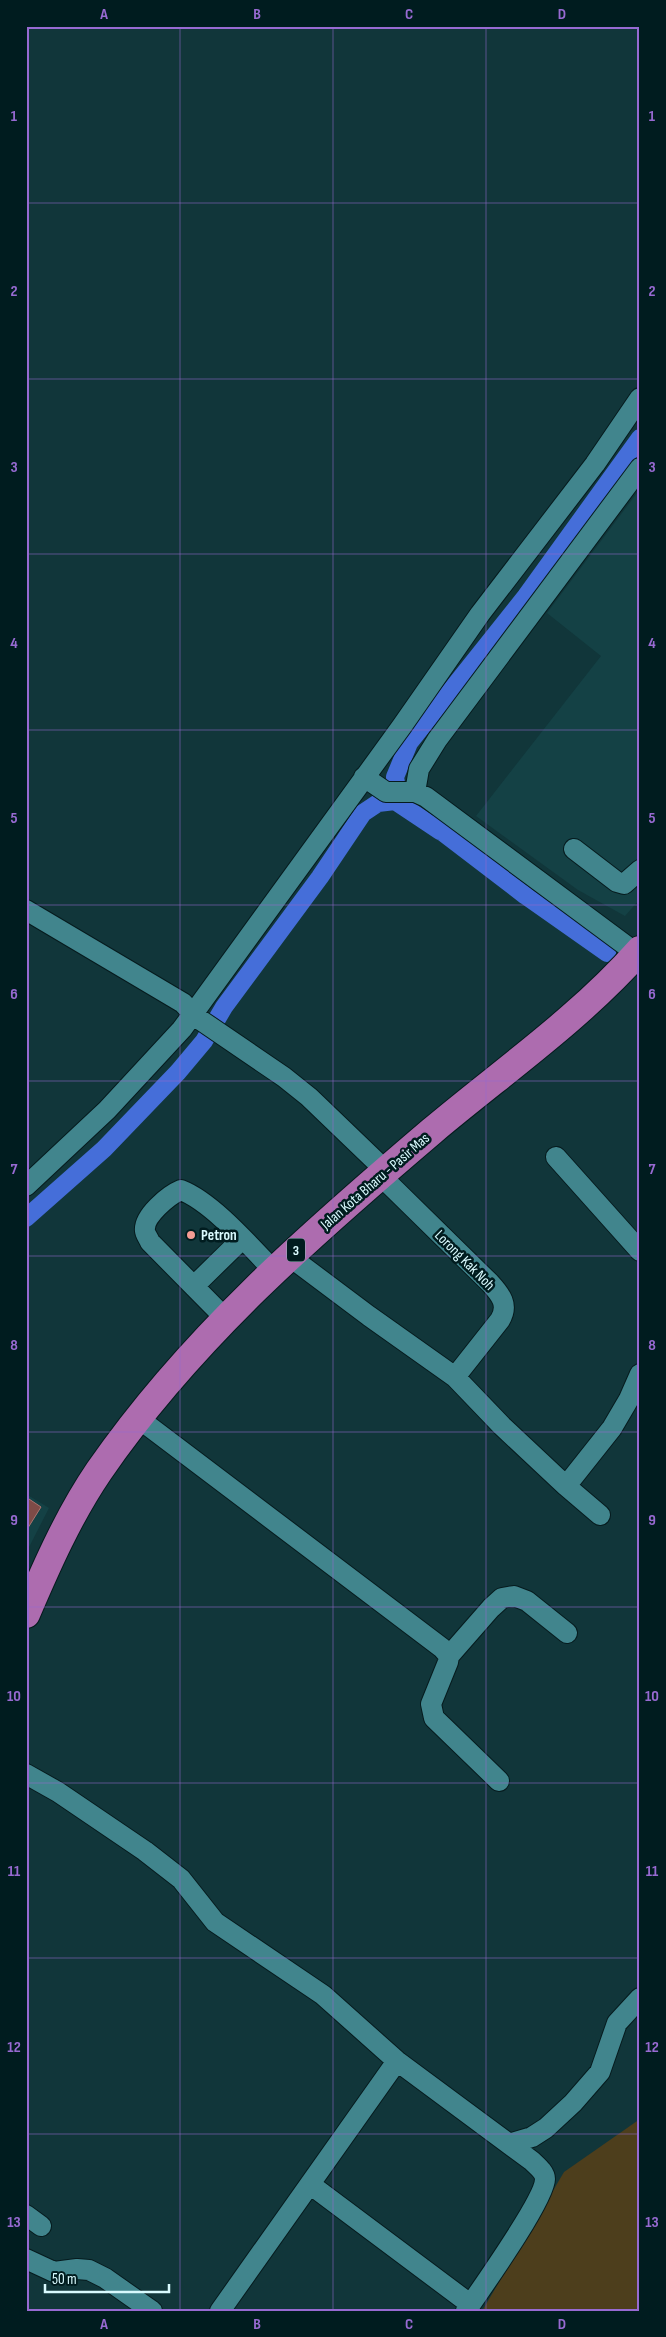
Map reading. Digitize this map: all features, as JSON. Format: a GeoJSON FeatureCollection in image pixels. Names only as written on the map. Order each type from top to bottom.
{"type":"FeatureCollection","features":[{"type":"Feature","properties":{"kind":"highway","name":"Jalan Kota Bharu - Pasir Mas"},"geometry":{"type":"LineString","coordinates":[[26,1614],[33,1577],[64,1531],[98,1473],[138,1418],[176,1371],[225,1318],[281,1263],[384,1173],[598,994],[639,953]]}},
{"type":"Feature","properties":{"kind":"street"},"geometry":{"type":"LineString","coordinates":[[26,1186],[132,1084],[196,1017],[374,784],[480,614],[595,464],[640,398]]}},
{"type":"Feature","properties":{"kind":"street"},"geometry":{"type":"LineString","coordinates":[[415,792],[419,769],[437,740],[640,468]]}},
{"type":"Feature","properties":{"kind":"street"},"geometry":{"type":"LineString","coordinates":[[374,784],[415,792],[426,797],[639,953]]}},
{"type":"Feature","properties":{"kind":"street"},"geometry":{"type":"LineString","coordinates":[[574,848],[618,882],[624,884],[640,870]]}},
{"type":"Feature","properties":{"kind":"street","name":"Lorong Kak Noh"},"geometry":{"type":"LineString","coordinates":[[26,910],[183,1003],[196,1017],[290,1082],[350,1134],[384,1173],[490,1283],[500,1294],[505,1312],[455,1377]]}},
{"type":"Feature","properties":{"kind":"street"},"geometry":{"type":"LineString","coordinates":[[556,1156],[640,1251]]}},
{"type":"Feature","properties":{"kind":"street"},"geometry":{"type":"LineString","coordinates":[[225,1318],[150,1242],[145,1231],[148,1219],[170,1194],[181,1190],[194,1195],[242,1239],[369,1316],[455,1377],[502,1426],[600,1515]]}},
{"type":"Feature","properties":{"kind":"street"},"geometry":{"type":"LineString","coordinates":[[194,1286],[242,1239]]}},
{"type":"Feature","properties":{"kind":"street"},"geometry":{"type":"LineString","coordinates":[[566,1486],[617,1420],[638,1382]]}},
{"type":"Feature","properties":{"kind":"street"},"geometry":{"type":"LineString","coordinates":[[138,1418],[442,1648],[449,1656]]}},
{"type":"Feature","properties":{"kind":"street"},"geometry":{"type":"LineString","coordinates":[[499,1781],[434,1718],[430,1704],[436,1687],[446,1671],[449,1656],[502,1598],[514,1596],[527,1601],[567,1633]]}},
{"type":"Feature","properties":{"kind":"street"},"geometry":{"type":"LineString","coordinates":[[26,1774],[58,1792],[180,1879],[215,1922],[323,1996],[397,2061],[509,2144],[542,2171],[545,2176],[544,2186],[526,2220],[468,2308],[311,2185]]}},
{"type":"Feature","properties":{"kind":"street"},"geometry":{"type":"LineString","coordinates":[[509,2144],[532,2137],[546,2128],[574,2103],[600,2072],[617,2023],[640,1998]]}},
{"type":"Feature","properties":{"kind":"street"},"geometry":{"type":"LineString","coordinates":[[220,2311],[397,2061]]}},
{"type":"Feature","properties":{"kind":"street"},"geometry":{"type":"LineString","coordinates":[[26,2259],[54,2272],[77,2269],[89,2270],[105,2278],[152,2311]]}},
{"type":"Feature","properties":{"kind":"shaded area"},"geometry":{"type":"Polygon","coordinates":[[[640,489],[640,899],[625,916],[578,890],[476,816],[601,656],[547,613],[640,489]]]}},
{"type":"Feature","properties":{"kind":"shaded area"},"geometry":{"type":"Polygon","coordinates":[[[26,1494],[49,1508],[26,1553],[26,1494]]]}},
{"type":"Feature","properties":{"kind":"shaded area"},"geometry":{"type":"Polygon","coordinates":[[[640,2119],[640,2311],[482,2311],[564,2172],[640,2119]]]}},
{"type":"Feature","properties":{"kind":"building"},"geometry":{"type":"Polygon","coordinates":[[[26,1497],[41,1507],[26,1531],[26,1497]]]}},
{"type":"Feature","properties":{"kind":"waterway"},"geometry":{"type":"LineString","coordinates":[[397,789],[395,777],[409,743],[526,596],[640,438]]}},
{"type":"Feature","properties":{"kind":"waterway"},"geometry":{"type":"LineString","coordinates":[[26,1218],[104,1149],[178,1072],[204,1041],[224,1007],[320,877],[363,813],[378,803],[395,801],[440,831]]}},
{"type":"Feature","properties":{"kind":"waterway"},"geometry":{"type":"LineString","coordinates":[[432,824],[526,896],[607,953]]}},
{"type":"Feature","properties":{"kind":"place","name":"Petron"},"geometry":{"type":"Point","coordinates":[191,1235]}}]}
